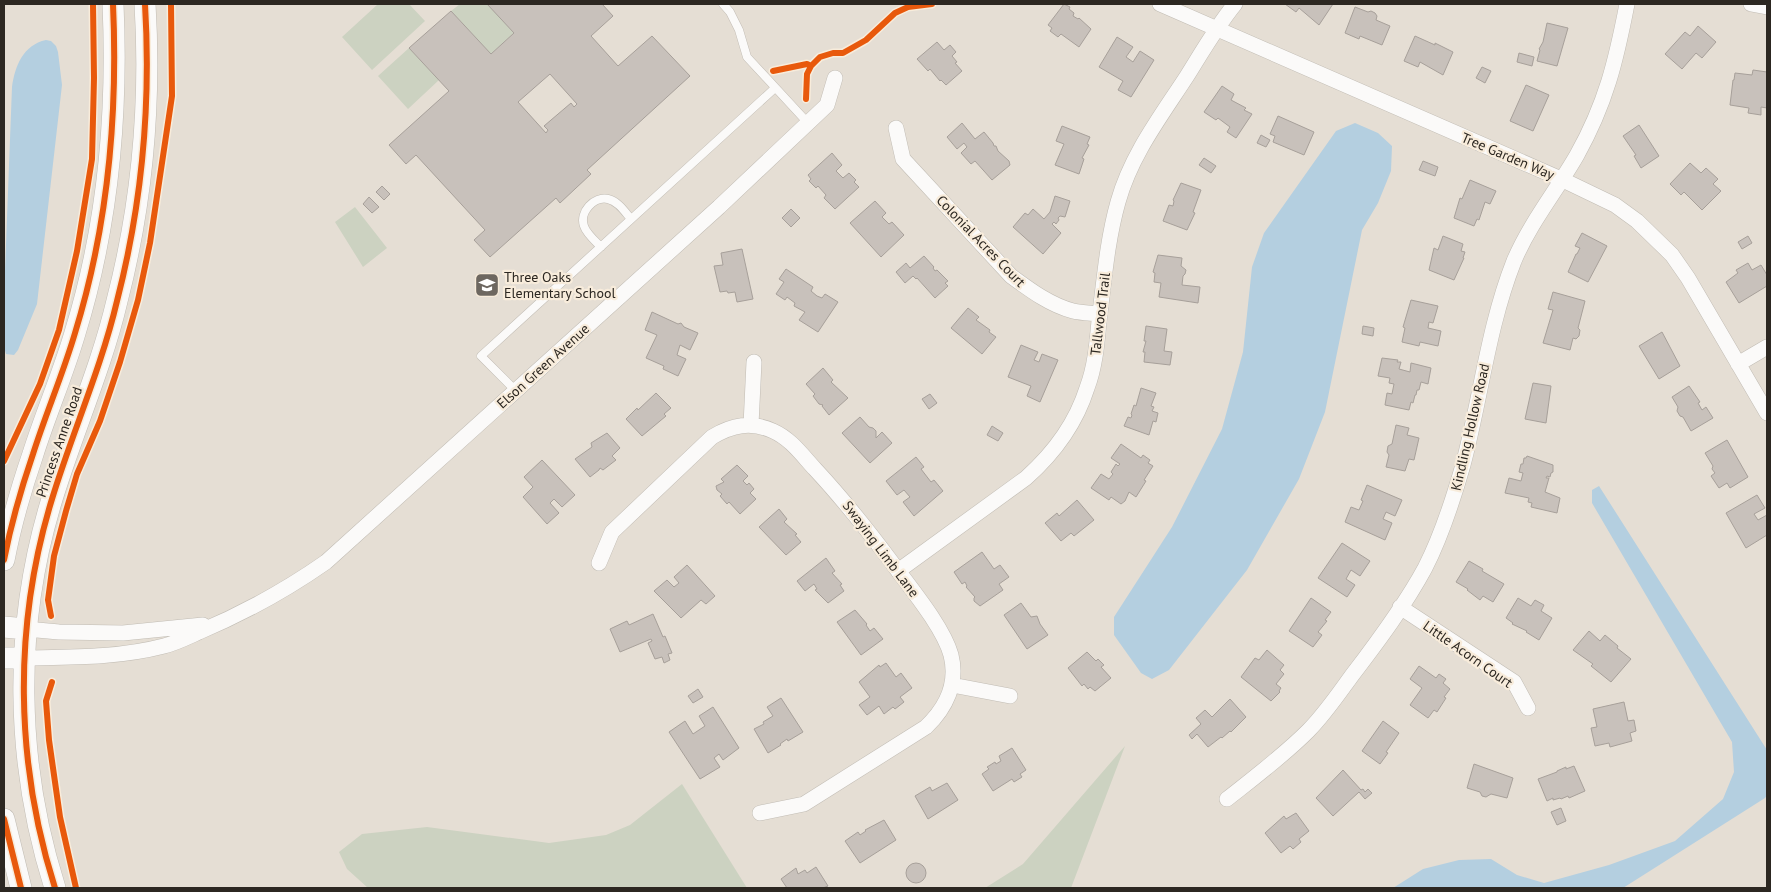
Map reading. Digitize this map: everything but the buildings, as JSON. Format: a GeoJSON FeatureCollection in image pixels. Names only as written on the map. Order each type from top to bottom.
{"type":"FeatureCollection","features":[{"type":"Feature","properties":{"kind":"main road","name":"Princess Anne Road"},"geometry":{"type":"LineString","coordinates":[[4,560],[25,478],[76,332],[99,234],[107,183],[114,106],[113,4]]}},
{"type":"Feature","properties":{"kind":"main road","name":"Princess Anne Road"},"geometry":{"type":"LineString","coordinates":[[55,888],[43,849],[36,817],[26,748],[23,698],[14,658],[26,629],[44,525],[59,476],[103,351],[129,251],[137,200],[146,100],[147,47],[145,4]]}},
{"type":"Feature","properties":{"kind":"main road","name":"Elson Green Avenue"},"geometry":{"type":"LineString","coordinates":[[4,627],[26,629]]}},
{"type":"Feature","properties":{"kind":"main road"},"geometry":{"type":"LineString","coordinates":[[4,819],[21,888]]}},
{"type":"Feature","properties":{"kind":"street","name":"Tree Garden Way"},"geometry":{"type":"LineString","coordinates":[[1160,4],[1561,179],[1615,205],[1654,235],[1672,255],[1688,278],[1767,413]]}},
{"type":"Feature","properties":{"kind":"street","name":"Tallwood Trail"},"geometry":{"type":"LineString","coordinates":[[898,572],[1026,478],[1039,466],[1066,433],[1088,388],[1095,359],[1111,231],[1119,200],[1130,170],[1144,142],[1235,4]]}},
{"type":"Feature","properties":{"kind":"street","name":"Kindling Hollow Road"},"geometry":{"type":"LineString","coordinates":[[1227,799],[1280,757],[1309,730],[1372,649],[1424,568],[1438,538],[1463,464],[1494,321],[1503,289],[1530,228],[1576,156],[1606,94],[1616,61],[1627,4]]}},
{"type":"Feature","properties":{"kind":"street"},"geometry":{"type":"LineString","coordinates":[[1751,4],[1767,7]]}},
{"type":"Feature","properties":{"kind":"street","name":"Elson Green Avenue"},"geometry":{"type":"LineString","coordinates":[[14,658],[87,657],[144,651],[167,646],[278,594],[326,562],[719,207],[827,105],[835,78]]}},
{"type":"Feature","properties":{"kind":"street","name":"Colonial Acres Court"},"geometry":{"type":"LineString","coordinates":[[896,128],[903,159],[1011,276],[1051,302],[1073,311],[1100,314]]}},
{"type":"Feature","properties":{"kind":"street"},"geometry":{"type":"LineString","coordinates":[[1738,364],[1767,347]]}},
{"type":"Feature","properties":{"kind":"street"},"geometry":{"type":"LineString","coordinates":[[751,425],[754,362]]}},
{"type":"Feature","properties":{"kind":"street","name":"Swaying Limb Lane"},"geometry":{"type":"LineString","coordinates":[[599,563],[612,532],[712,437],[733,426],[751,425],[771,430],[793,444],[848,506],[928,611],[951,654],[953,669],[952,685],[946,704],[937,716],[926,727],[804,804],[760,813]]}},
{"type":"Feature","properties":{"kind":"street","name":"Little Acorn Court"},"geometry":{"type":"LineString","coordinates":[[1400,607],[1514,682],[1528,708]]}},
{"type":"Feature","properties":{"kind":"street","name":"Elson Green Avenue"},"geometry":{"type":"LineString","coordinates":[[26,629],[60,632],[123,633],[221,622]]}},
{"type":"Feature","properties":{"kind":"street"},"geometry":{"type":"LineString","coordinates":[[952,685],[1010,696]]}},
{"type":"Feature","properties":{"kind":"lane"},"geometry":{"type":"LineString","coordinates":[[723,4],[730,12],[747,57],[808,123]]}},
{"type":"Feature","properties":{"kind":"lane"},"geometry":{"type":"LineString","coordinates":[[516,391],[481,356],[775,88]]}},
{"type":"Feature","properties":{"kind":"lane"},"geometry":{"type":"LineString","coordinates":[[601,247],[584,228],[583,216],[590,204],[596,200],[610,199],[631,219]]}},
{"type":"Feature","properties":{"kind":"green space"},"geometry":{"type":"Polygon","coordinates":[[[378,4],[409,4],[425,21],[372,70],[342,37],[378,4]]]}},
{"type":"Feature","properties":{"kind":"green space"},"geometry":{"type":"Polygon","coordinates":[[[460,4],[488,4],[514,33],[491,54],[451,11],[460,4]]]}},
{"type":"Feature","properties":{"kind":"green space"},"geometry":{"type":"Polygon","coordinates":[[[409,48],[439,80],[408,109],[378,76],[409,48]]]}},
{"type":"Feature","properties":{"kind":"green space"},"geometry":{"type":"Polygon","coordinates":[[[355,207],[387,248],[363,267],[335,222],[355,207]]]}},
{"type":"Feature","properties":{"kind":"green space"},"geometry":{"type":"Polygon","coordinates":[[[1125,746],[1071,888],[985,888],[1023,864],[1125,746]]]}},
{"type":"Feature","properties":{"kind":"green space"},"geometry":{"type":"Polygon","coordinates":[[[682,784],[747,888],[368,888],[347,869],[339,852],[362,834],[427,827],[549,843],[606,835],[630,825],[682,784]]]}},
{"type":"Feature","properties":{"kind":"water"},"geometry":{"type":"Polygon","coordinates":[[[46,40],[51,41],[56,46],[62,85],[37,304],[18,350],[14,355],[6,354],[4,347],[4,297],[12,87],[18,64],[26,52],[31,46],[46,40]]]}},
{"type":"Feature","properties":{"kind":"water"},"geometry":{"type":"Polygon","coordinates":[[[1355,123],[1378,133],[1392,146],[1391,171],[1378,203],[1362,230],[1325,412],[1299,479],[1247,570],[1169,670],[1152,679],[1141,673],[1114,635],[1114,617],[1172,527],[1222,429],[1243,352],[1252,267],[1264,233],[1336,131],[1355,123]]]}},
{"type":"Feature","properties":{"kind":"water"},"geometry":{"type":"Polygon","coordinates":[[[1599,486],[1767,750],[1767,795],[1623,888],[1393,888],[1423,869],[1459,860],[1491,859],[1517,875],[1544,883],[1609,865],[1675,841],[1723,799],[1734,772],[1732,742],[1592,503],[1592,490],[1599,486]]]}},
{"type":"Feature","properties":{"kind":"cycle path"},"geometry":{"type":"LineString","coordinates":[[4,461],[40,384],[59,330],[77,251],[92,159],[93,4]]}},
{"type":"Feature","properties":{"kind":"cycle path"},"geometry":{"type":"LineString","coordinates":[[4,560],[24,480],[75,333],[96,252],[103,211],[112,129],[114,87],[113,4]]}},
{"type":"Feature","properties":{"kind":"cycle path"},"geometry":{"type":"LineString","coordinates":[[55,888],[32,792],[26,743],[25,645],[30,596],[39,547],[60,474],[95,376],[110,326],[133,228],[143,153],[147,79],[145,4]]}},
{"type":"Feature","properties":{"kind":"cycle path"},"geometry":{"type":"LineString","coordinates":[[51,616],[48,600],[54,556],[77,474],[100,421],[120,362],[138,300],[150,243],[172,96],[171,4]]}},
{"type":"Feature","properties":{"kind":"cycle path"},"geometry":{"type":"LineString","coordinates":[[811,66],[820,57],[833,53],[843,53],[866,40],[895,13],[908,7],[932,4]]}},
{"type":"Feature","properties":{"kind":"cycle path"},"geometry":{"type":"LineString","coordinates":[[773,71],[807,64],[811,66],[807,74],[806,99]]}},
{"type":"Feature","properties":{"kind":"cycle path"},"geometry":{"type":"LineString","coordinates":[[52,682],[46,701],[49,740],[60,817],[76,888]]}},
{"type":"Feature","properties":{"kind":"cycle path"},"geometry":{"type":"LineString","coordinates":[[4,819],[21,888]]}},
{"type":"Feature","properties":{"kind":"place","name":"Three Oaks Elementary School"},"geometry":{"type":"Point","coordinates":[487,285]}}]}
